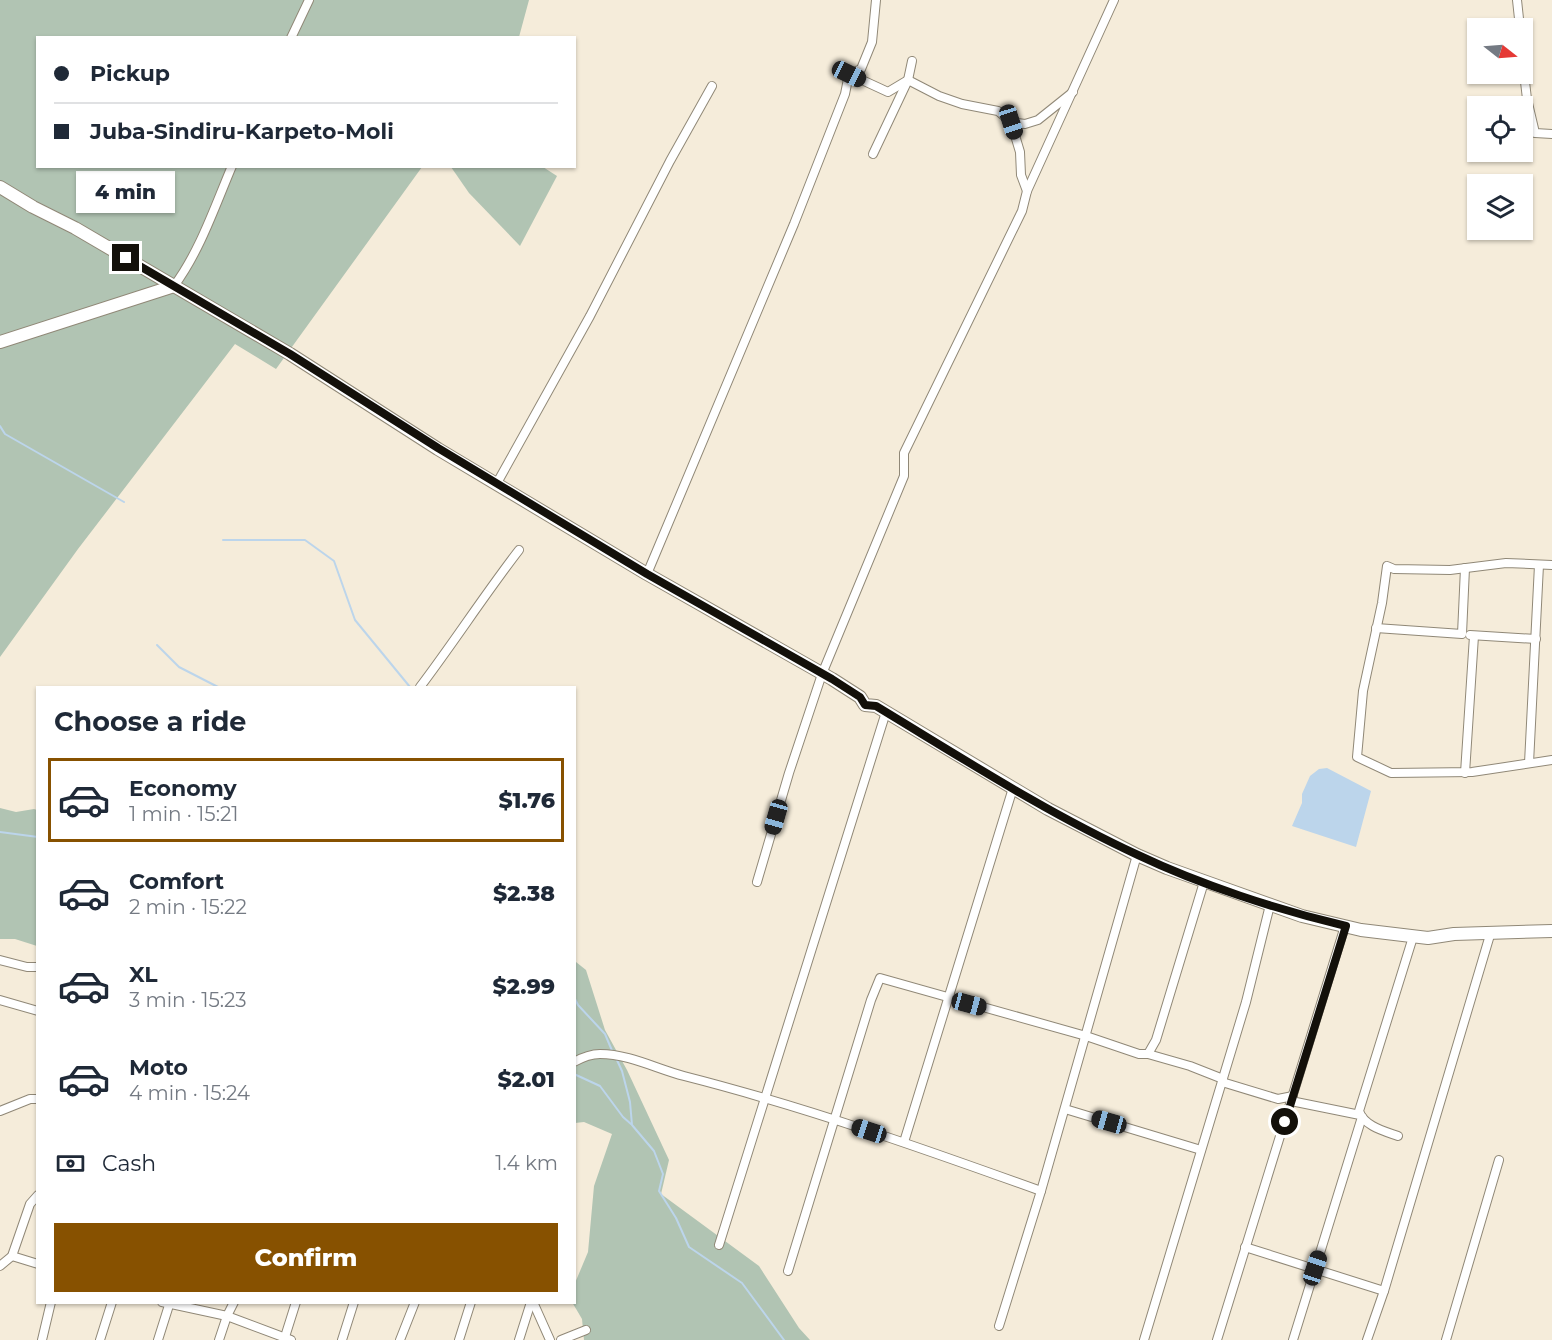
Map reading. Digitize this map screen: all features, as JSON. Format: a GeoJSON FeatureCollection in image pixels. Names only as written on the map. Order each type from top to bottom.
{"type":"FeatureCollection","features":[{"type":"Feature","properties":{"kind":"main road"},"geometry":{"type":"LineString","coordinates":[[0,187],[75,228],[290,354],[438,448],[647,574],[860,697],[865,705],[876,706],[1048,810],[1137,855],[1204,882],[1302,916],[1346,926],[1413,937],[1552,931]]}},
{"type":"Feature","properties":{"kind":"main road"},"geometry":{"type":"LineString","coordinates":[[0,342],[174,286]]}},
{"type":"Feature","properties":{"kind":"street"},"geometry":{"type":"LineString","coordinates":[[292,36],[309,0]]}},
{"type":"Feature","properties":{"kind":"street"},"geometry":{"type":"LineString","coordinates":[[849,74],[861,69],[869,52],[876,0]]}},
{"type":"Feature","properties":{"kind":"street"},"geometry":{"type":"LineString","coordinates":[[757,882],[789,773],[822,674],[904,476],[904,453],[1022,211],[1027,191],[1114,0]]}},
{"type":"Feature","properties":{"kind":"street"},"geometry":{"type":"LineString","coordinates":[[1517,0],[1519,18]]}},
{"type":"Feature","properties":{"kind":"street"},"geometry":{"type":"LineString","coordinates":[[873,154],[908,80],[912,61]]}},
{"type":"Feature","properties":{"kind":"street"},"geometry":{"type":"LineString","coordinates":[[849,74],[888,92],[908,80]]}},
{"type":"Feature","properties":{"kind":"street"},"geometry":{"type":"LineString","coordinates":[[647,574],[794,224],[845,94],[849,74]]}},
{"type":"Feature","properties":{"kind":"street"},"geometry":{"type":"LineString","coordinates":[[908,80],[939,96],[962,104],[998,111],[1011,122],[1025,124],[1038,120],[1073,92]]}},
{"type":"Feature","properties":{"kind":"street"},"geometry":{"type":"LineString","coordinates":[[1525,84],[1535,133],[1552,134]]}},
{"type":"Feature","properties":{"kind":"street"},"geometry":{"type":"LineString","coordinates":[[497,483],[590,316],[670,161],[712,86]]}},
{"type":"Feature","properties":{"kind":"street"},"geometry":{"type":"LineString","coordinates":[[1011,122],[1020,152],[1021,175],[1027,191]]}},
{"type":"Feature","properties":{"kind":"street"},"geometry":{"type":"LineString","coordinates":[[174,286],[185,272],[231,168]]}},
{"type":"Feature","properties":{"kind":"street"},"geometry":{"type":"LineString","coordinates":[[421,686],[519,550]]}},
{"type":"Feature","properties":{"kind":"street"},"geometry":{"type":"LineString","coordinates":[[1552,565],[1506,563],[1465,568],[1394,569],[1387,566],[1382,603],[1363,691],[1357,757],[1391,773],[1465,773],[1552,760]]}},
{"type":"Feature","properties":{"kind":"street"},"geometry":{"type":"LineString","coordinates":[[1529,763],[1539,565]]}},
{"type":"Feature","properties":{"kind":"street"},"geometry":{"type":"LineString","coordinates":[[1462,634],[1465,568]]}},
{"type":"Feature","properties":{"kind":"street"},"geometry":{"type":"LineString","coordinates":[[1376,628],[1536,639]]}},
{"type":"Feature","properties":{"kind":"street"},"geometry":{"type":"LineString","coordinates":[[1465,773],[1474,636]]}},
{"type":"Feature","properties":{"kind":"street"},"geometry":{"type":"LineString","coordinates":[[719,1245],[886,712]]}},
{"type":"Feature","properties":{"kind":"street"},"geometry":{"type":"LineString","coordinates":[[904,1142],[1013,788]]}},
{"type":"Feature","properties":{"kind":"street"},"geometry":{"type":"LineString","coordinates":[[999,1326],[1041,1191],[1137,855]]}},
{"type":"Feature","properties":{"kind":"street"},"geometry":{"type":"LineString","coordinates":[[1148,1054],[1156,1040],[1204,882]]}},
{"type":"Feature","properties":{"kind":"street"},"geometry":{"type":"LineString","coordinates":[[1144,1340],[1246,1002],[1270,905]]}},
{"type":"Feature","properties":{"kind":"street"},"geometry":{"type":"LineString","coordinates":[[1217,1340],[1346,926]]}},
{"type":"Feature","properties":{"kind":"street"},"geometry":{"type":"LineString","coordinates":[[1367,1340],[1384,1291],[1490,934]]}},
{"type":"Feature","properties":{"kind":"street"},"geometry":{"type":"LineString","coordinates":[[1293,1340],[1361,1116],[1361,1101],[1413,937]]}},
{"type":"Feature","properties":{"kind":"street"},"geometry":{"type":"LineString","coordinates":[[0,960],[36,967]]}},
{"type":"Feature","properties":{"kind":"street"},"geometry":{"type":"LineString","coordinates":[[788,1271],[871,1000],[880,978],[1086,1036],[1139,1054],[1148,1054],[1190,1066],[1268,1097],[1292,1099],[1361,1116],[1380,1130],[1398,1136]]}},
{"type":"Feature","properties":{"kind":"street"},"geometry":{"type":"LineString","coordinates":[[0,1000],[36,1010]]}},
{"type":"Feature","properties":{"kind":"street"},"geometry":{"type":"LineString","coordinates":[[576,1061],[585,1056],[602,1054],[626,1058],[765,1098],[904,1142],[1041,1191]]}},
{"type":"Feature","properties":{"kind":"street"},"geometry":{"type":"LineString","coordinates":[[0,1111],[30,1099],[36,1099]]}},
{"type":"Feature","properties":{"kind":"street"},"geometry":{"type":"LineString","coordinates":[[1065,1109],[1201,1150]]}},
{"type":"Feature","properties":{"kind":"street"},"geometry":{"type":"LineString","coordinates":[[1446,1340],[1499,1160]]}},
{"type":"Feature","properties":{"kind":"street"},"geometry":{"type":"LineString","coordinates":[[0,1266],[12,1256],[30,1204],[36,1197]]}},
{"type":"Feature","properties":{"kind":"street"},"geometry":{"type":"LineString","coordinates":[[1245,1247],[1384,1291]]}},
{"type":"Feature","properties":{"kind":"street"},"geometry":{"type":"LineString","coordinates":[[12,1256],[36,1263]]}},
{"type":"Feature","properties":{"kind":"street"},"geometry":{"type":"LineString","coordinates":[[42,1340],[51,1304]]}},
{"type":"Feature","properties":{"kind":"street"},"geometry":{"type":"LineString","coordinates":[[100,1340],[111,1304]]}},
{"type":"Feature","properties":{"kind":"street"},"geometry":{"type":"LineString","coordinates":[[158,1340],[167,1304]]}},
{"type":"Feature","properties":{"kind":"street"},"geometry":{"type":"LineString","coordinates":[[172,1304],[226,1316],[286,1339],[295,1304]]}},
{"type":"Feature","properties":{"kind":"street"},"geometry":{"type":"LineString","coordinates":[[219,1340],[226,1316],[233,1304]]}},
{"type":"Feature","properties":{"kind":"street"},"geometry":{"type":"LineString","coordinates":[[342,1340],[353,1304]]}},
{"type":"Feature","properties":{"kind":"street"},"geometry":{"type":"LineString","coordinates":[[400,1340],[414,1304]]}},
{"type":"Feature","properties":{"kind":"street"},"geometry":{"type":"LineString","coordinates":[[459,1340],[470,1304]]}},
{"type":"Feature","properties":{"kind":"street"},"geometry":{"type":"LineString","coordinates":[[519,1340],[531,1304]]}},
{"type":"Feature","properties":{"kind":"street"},"geometry":{"type":"LineString","coordinates":[[533,1304],[550,1340]]}},
{"type":"Feature","properties":{"kind":"street"},"geometry":{"type":"LineString","coordinates":[[561,1340],[586,1330]]}},
{"type":"Feature","properties":{"kind":"green space"},"geometry":{"type":"Polygon","coordinates":[[[0,0],[529,0],[519,36],[36,36],[36,168],[421,168],[276,369],[235,344],[78,549],[0,657],[0,0]]]}},
{"type":"Feature","properties":{"kind":"green space"},"geometry":{"type":"Polygon","coordinates":[[[452,168],[545,168],[557,176],[520,246],[469,193],[452,168]]]}},
{"type":"Feature","properties":{"kind":"green space"},"geometry":{"type":"Polygon","coordinates":[[[0,808],[16,812],[34,809],[36,810],[36,946],[15,939],[0,939],[0,808]]]}},
{"type":"Feature","properties":{"kind":"green space"},"geometry":{"type":"Polygon","coordinates":[[[576,962],[586,970],[605,1030],[627,1070],[669,1160],[661,1194],[759,1266],[799,1328],[810,1340],[584,1340],[582,1319],[573,1304],[576,1304],[576,1281],[588,1252],[594,1186],[612,1134],[584,1122],[576,1123],[576,962]]]}},
{"type":"Feature","properties":{"kind":"water"},"geometry":{"type":"Polygon","coordinates":[[[1327,768],[1371,791],[1356,847],[1292,826],[1310,776],[1319,769],[1327,768]]]}},
{"type":"Feature","properties":{"kind":"waterway"},"geometry":{"type":"LineString","coordinates":[[0,426],[5,434],[124,502]]}},
{"type":"Feature","properties":{"kind":"waterway"},"geometry":{"type":"LineString","coordinates":[[223,540],[305,540],[334,561],[355,620],[409,686]]}},
{"type":"Feature","properties":{"kind":"waterway"},"geometry":{"type":"LineString","coordinates":[[157,645],[179,667],[216,686]]}},
{"type":"Feature","properties":{"kind":"waterway"},"geometry":{"type":"LineString","coordinates":[[0,832],[36,837]]}},
{"type":"Feature","properties":{"kind":"waterway"},"geometry":{"type":"LineString","coordinates":[[576,1001],[605,1034],[613,1053]]}},
{"type":"Feature","properties":{"kind":"waterway"},"geometry":{"type":"LineString","coordinates":[[616,1058],[630,1102],[632,1125],[654,1151],[663,1174],[659,1191],[676,1218],[689,1247],[742,1283],[784,1340]]}},
{"type":"Feature","properties":{"kind":"waterway"},"geometry":{"type":"LineString","coordinates":[[576,1075],[600,1086],[631,1124]]}},
{"type":"Feature","properties":{"kind":"route"},"geometry":{"type":"LineString","coordinates":[[126,258],[290,354],[438,448],[647,574],[832,679],[860,697],[865,705],[876,706],[1048,810],[1167,868],[1302,916],[1346,926],[1285,1122]]}}]}
